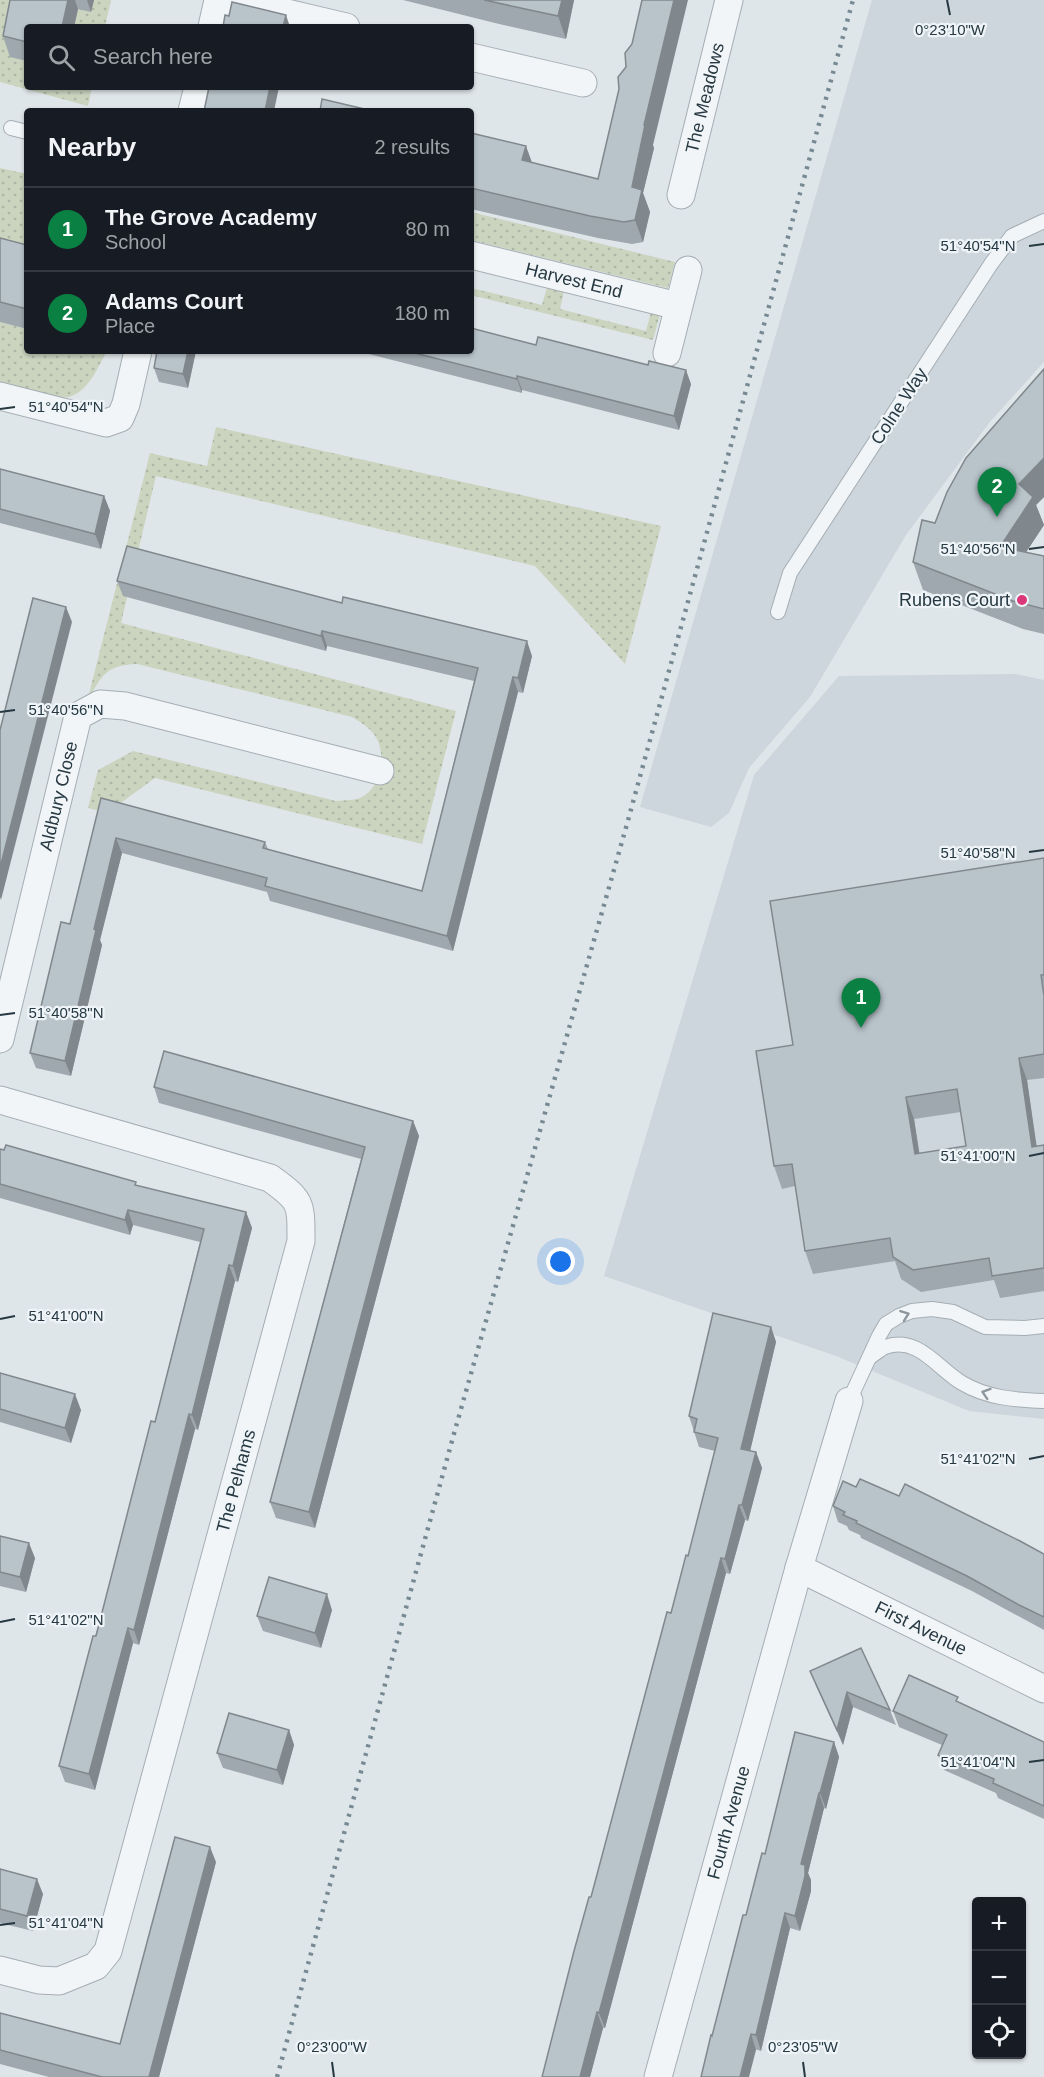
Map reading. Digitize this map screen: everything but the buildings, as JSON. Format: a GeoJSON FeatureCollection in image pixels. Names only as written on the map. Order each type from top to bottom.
{"type":"FeatureCollection","features":[{"type":"Feature","properties":{"kind":"street"},"geometry":{"type":"LineString","coordinates":[[213,24],[218,0]]}},
{"type":"Feature","properties":{"kind":"street"},"geometry":{"type":"LineString","coordinates":[[232,0],[333,24]]}},
{"type":"Feature","properties":{"kind":"street","name":"The Meadows"},"geometry":{"type":"LineString","coordinates":[[681,195],[729,0]]}},
{"type":"Feature","properties":{"kind":"street"},"geometry":{"type":"LineString","coordinates":[[474,58],[583,83]]}},
{"type":"Feature","properties":{"kind":"street"},"geometry":{"type":"LineString","coordinates":[[193,108],[197,90]]}},
{"type":"Feature","properties":{"kind":"street","name":"Harvest End"},"geometry":{"type":"LineString","coordinates":[[474,256],[678,306]]}},
{"type":"Feature","properties":{"kind":"street"},"geometry":{"type":"LineString","coordinates":[[667,353],[688,270]]}},
{"type":"Feature","properties":{"kind":"street"},"geometry":{"type":"LineString","coordinates":[[0,396],[106,423],[120,417],[126,404],[137,354]]}},
{"type":"Feature","properties":{"kind":"street","name":"Aldbury Close"},"geometry":{"type":"LineString","coordinates":[[0,1039],[78,716],[100,704],[125,706],[380,771]]}},
{"type":"Feature","properties":{"kind":"street","name":"The Pelhams"},"geometry":{"type":"LineString","coordinates":[[0,1100],[270,1179],[288,1191],[301,1208],[301,1241],[108,1951],[96,1966],[59,1981],[39,1980],[0,1970]]}},
{"type":"Feature","properties":{"kind":"street","name":"Fourth Avenue"},"geometry":{"type":"LineString","coordinates":[[658,2077],[799,1568],[849,1401]]}},
{"type":"Feature","properties":{"kind":"street","name":"First Avenue"},"geometry":{"type":"LineString","coordinates":[[799,1568],[1044,1689]]}},
{"type":"Feature","properties":{"kind":"lane"},"geometry":{"type":"LineString","coordinates":[[11,128],[24,131]]}},
{"type":"Feature","properties":{"kind":"lane","name":"Colne Way"},"geometry":{"type":"LineString","coordinates":[[778,612],[790,573],[991,264],[1012,236],[1044,221]]}},
{"type":"Feature","properties":{"kind":"lane"},"geometry":{"type":"LineString","coordinates":[[849,1401],[886,1324],[912,1311],[932,1309],[953,1312],[985,1327],[1044,1326]]}},
{"type":"Feature","properties":{"kind":"lane"},"geometry":{"type":"LineString","coordinates":[[870,1357],[885,1347],[899,1345],[915,1347],[962,1383],[981,1392],[1018,1401],[1044,1401]]}},
{"type":"Feature","properties":{"kind":"shaded area"},"geometry":{"type":"Polygon","coordinates":[[[872,0],[1044,0],[1044,362],[989,423],[906,535],[810,697],[749,768],[729,813],[711,827],[640,807],[872,0]]]}},
{"type":"Feature","properties":{"kind":"shaded area"},"geometry":{"type":"Polygon","coordinates":[[[1016,674],[1044,680],[1044,1419],[969,1411],[836,1356],[604,1276],[754,775],[839,676],[1016,674]]]}},
{"type":"Feature","properties":{"kind":"green space"},"geometry":{"type":"Polygon","coordinates":[[[0,0],[111,0],[106,24],[24,24],[24,89],[0,82],[0,0]]]}},
{"type":"Feature","properties":{"kind":"green space"},"geometry":{"type":"Polygon","coordinates":[[[29,90],[91,90],[88,106],[29,90]]]}},
{"type":"Feature","properties":{"kind":"green space"},"geometry":{"type":"Polygon","coordinates":[[[0,168],[24,173],[24,265],[0,259],[0,168]]]}},
{"type":"Feature","properties":{"kind":"green space"},"geometry":{"type":"Polygon","coordinates":[[[474,213],[675,262],[668,288],[474,241],[474,213]]]}},
{"type":"Feature","properties":{"kind":"green space"},"geometry":{"type":"Polygon","coordinates":[[[547,287],[564,291],[560,309],[646,331],[651,312],[660,314],[653,340],[474,296],[474,289],[542,305],[547,287]]]}},
{"type":"Feature","properties":{"kind":"green space"},"geometry":{"type":"Polygon","coordinates":[[[0,322],[24,328],[24,354],[105,354],[82,390],[69,397],[46,394],[0,382],[0,322]]]}},
{"type":"Feature","properties":{"kind":"green space"},"geometry":{"type":"Polygon","coordinates":[[[216,427],[661,526],[625,664],[535,566],[156,476],[121,623],[456,711],[422,844],[155,778],[107,813],[88,808],[98,770],[133,751],[336,801],[361,798],[370,791],[378,778],[381,762],[380,746],[370,729],[352,717],[137,664],[118,667],[105,674],[87,702],[150,453],[207,466],[216,427]]]}},
{"type":"Feature","properties":{"kind":"railway"},"geometry":{"type":"LineString","coordinates":[[277,2077],[455,1430],[627,824],[853,0]]}},
{"type":"Feature","properties":{"kind":"place","name":"Adams Court"},"geometry":{"type":"Point","coordinates":[997,517]}},
{"type":"Feature","properties":{"kind":"place","name":"Rubens Court"},"geometry":{"type":"Point","coordinates":[1022,600]}},
{"type":"Feature","properties":{"kind":"place","name":"The Grove Academy"},"geometry":{"type":"Point","coordinates":[861,1028]}}]}
